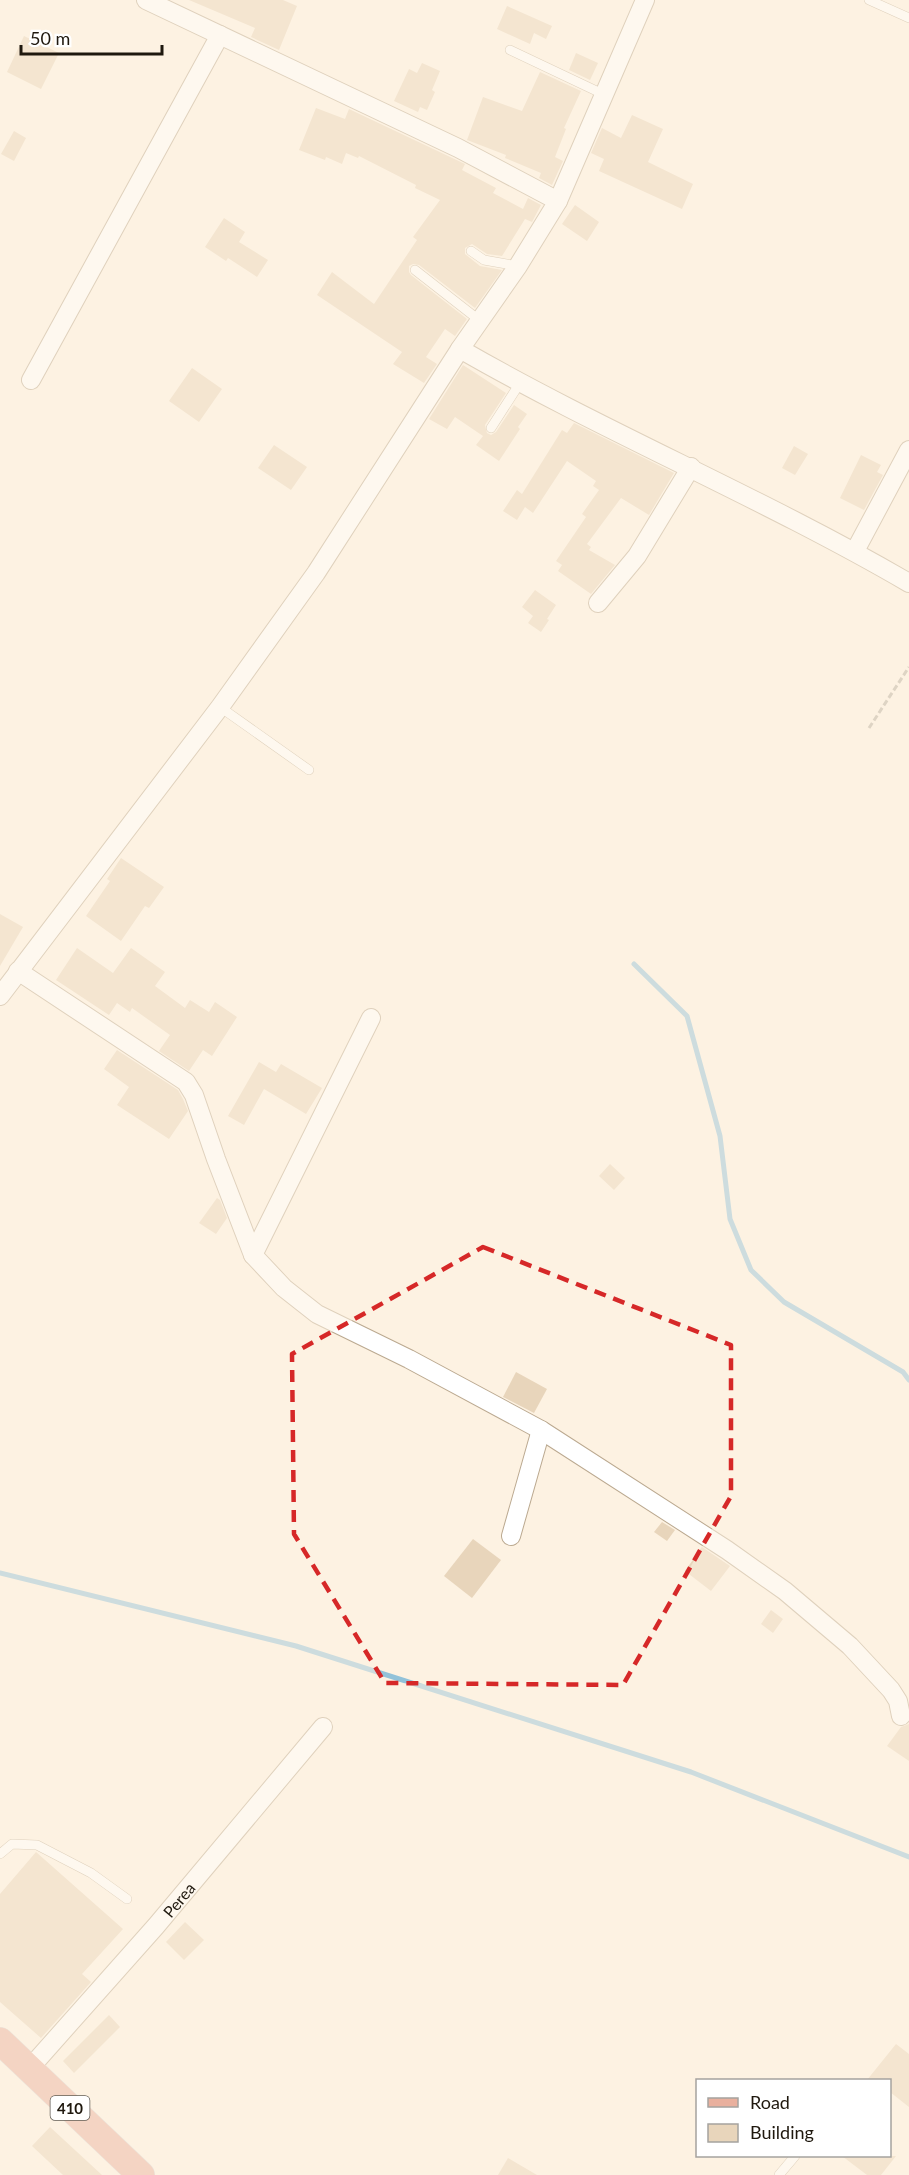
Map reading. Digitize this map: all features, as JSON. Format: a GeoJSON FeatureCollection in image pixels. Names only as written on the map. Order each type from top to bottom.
{"type":"FeatureCollection","features":[{"type":"Feature","properties":{"kind":"main road","name":"410"},"geometry":{"type":"LineString","coordinates":[[0,2041],[141,2175]]}},
{"type":"Feature","properties":{"kind":"street"},"geometry":{"type":"LineString","coordinates":[[146,0],[458,148],[558,201]]}},
{"type":"Feature","properties":{"kind":"street"},"geometry":{"type":"LineString","coordinates":[[0,996],[220,707],[316,573],[479,320],[518,266],[558,201],[645,0]]}},
{"type":"Feature","properties":{"kind":"street"},"geometry":{"type":"LineString","coordinates":[[31,380],[220,35]]}},
{"type":"Feature","properties":{"kind":"street"},"geometry":{"type":"LineString","coordinates":[[460,349],[520,383],[855,551],[909,583]]}},
{"type":"Feature","properties":{"kind":"street"},"geometry":{"type":"LineString","coordinates":[[855,551],[909,450]]}},
{"type":"Feature","properties":{"kind":"street"},"geometry":{"type":"LineString","coordinates":[[598,603],[637,556],[690,467]]}},
{"type":"Feature","properties":{"kind":"street"},"geometry":{"type":"LineString","coordinates":[[18,971],[186,1082],[194,1095],[253,1255],[284,1288],[317,1314],[409,1359],[541,1430],[727,1550],[785,1591],[850,1646],[891,1690],[898,1701],[901,1716]]}},
{"type":"Feature","properties":{"kind":"street"},"geometry":{"type":"LineString","coordinates":[[253,1255],[371,1018]]}},
{"type":"Feature","properties":{"kind":"street"},"geometry":{"type":"LineString","coordinates":[[511,1536],[541,1430]]}},
{"type":"Feature","properties":{"kind":"street","name":"Perea"},"geometry":{"type":"LineString","coordinates":[[29,2069],[156,1926],[322,1727]]}},
{"type":"Feature","properties":{"kind":"lane"},"geometry":{"type":"LineString","coordinates":[[869,0],[909,18]]}},
{"type":"Feature","properties":{"kind":"lane"},"geometry":{"type":"LineString","coordinates":[[510,50],[605,95]]}},
{"type":"Feature","properties":{"kind":"lane"},"geometry":{"type":"LineString","coordinates":[[471,251],[484,260],[518,266]]}},
{"type":"Feature","properties":{"kind":"lane"},"geometry":{"type":"LineString","coordinates":[[415,270],[479,320]]}},
{"type":"Feature","properties":{"kind":"lane"},"geometry":{"type":"LineString","coordinates":[[491,428],[520,383]]}},
{"type":"Feature","properties":{"kind":"lane"},"geometry":{"type":"LineString","coordinates":[[220,707],[309,770]]}},
{"type":"Feature","properties":{"kind":"lane"},"geometry":{"type":"LineString","coordinates":[[0,1854],[12,1844],[37,1845],[91,1873],[127,1899]]}},
{"type":"Feature","properties":{"kind":"lane"},"geometry":{"type":"LineString","coordinates":[[779,2175],[794,2157]]}},
{"type":"Feature","properties":{"kind":"path"},"geometry":{"type":"LineString","coordinates":[[869,728],[909,667]]}},
{"type":"Feature","properties":{"kind":"highlighted area"},"geometry":{"type":"Polygon","coordinates":[[[483,1247],[731,1345],[731,1496],[623,1685],[385,1683],[294,1534],[292,1354],[483,1247]]]}},
{"type":"Feature","properties":{"kind":"building"},"geometry":{"type":"Polygon","coordinates":[[[189,0],[283,0],[297,6],[279,50],[251,37],[255,28],[189,0]]]}},
{"type":"Feature","properties":{"kind":"building"},"geometry":{"type":"Polygon","coordinates":[[[507,6],[552,26],[546,39],[534,33],[530,44],[497,29],[507,6]]]}},
{"type":"Feature","properties":{"kind":"building"},"geometry":{"type":"Polygon","coordinates":[[[24,36],[59,53],[41,89],[7,72],[24,36]]]}},
{"type":"Feature","properties":{"kind":"building"},"geometry":{"type":"Polygon","coordinates":[[[576,53],[598,63],[590,80],[569,70],[576,53]]]}},
{"type":"Feature","properties":{"kind":"building"},"geometry":{"type":"Polygon","coordinates":[[[422,63],[440,71],[432,90],[435,92],[427,110],[420,107],[418,112],[394,101],[409,69],[417,73],[422,63]]]}},
{"type":"Feature","properties":{"kind":"building"},"geometry":{"type":"Polygon","coordinates":[[[540,72],[581,91],[564,128],[566,129],[555,157],[563,161],[552,185],[539,178],[541,173],[505,158],[506,155],[467,140],[483,97],[522,111],[540,72]]]}},
{"type":"Feature","properties":{"kind":"building"},"geometry":{"type":"Polygon","coordinates":[[[316,108],[345,119],[349,109],[465,164],[462,170],[496,188],[493,193],[523,209],[528,198],[541,205],[532,222],[525,219],[502,256],[487,254],[472,244],[465,248],[465,254],[480,266],[502,270],[475,308],[419,265],[409,266],[411,275],[467,319],[455,336],[445,329],[426,357],[437,364],[424,383],[393,364],[402,352],[317,295],[332,272],[374,304],[417,240],[413,237],[440,200],[359,156],[358,158],[346,153],[342,164],[299,150],[316,108]]]}},
{"type":"Feature","properties":{"kind":"building"},"geometry":{"type":"Polygon","coordinates":[[[632,115],[663,129],[648,162],[693,184],[682,209],[599,171],[604,159],[591,153],[602,128],[621,138],[632,115]]]}},
{"type":"Feature","properties":{"kind":"building"},"geometry":{"type":"Polygon","coordinates":[[[14,131],[26,138],[14,161],[1,154],[14,131]]]}},
{"type":"Feature","properties":{"kind":"building"},"geometry":{"type":"Polygon","coordinates":[[[575,205],[599,222],[587,241],[562,224],[575,205]]]}},
{"type":"Feature","properties":{"kind":"building"},"geometry":{"type":"Polygon","coordinates":[[[224,218],[245,232],[239,242],[268,260],[257,277],[228,258],[226,261],[205,247],[224,218]]]}},
{"type":"Feature","properties":{"kind":"building"},"geometry":{"type":"Polygon","coordinates":[[[463,365],[506,393],[485,425],[487,433],[491,435],[496,432],[514,405],[527,414],[499,461],[476,445],[483,436],[455,417],[447,429],[429,419],[463,365]]]}},
{"type":"Feature","properties":{"kind":"building"},"geometry":{"type":"Polygon","coordinates":[[[192,368],[222,389],[199,422],[169,401],[192,368]]]}},
{"type":"Feature","properties":{"kind":"building"},"geometry":{"type":"Polygon","coordinates":[[[574,423],[674,473],[649,515],[621,498],[587,544],[591,547],[589,550],[615,565],[591,594],[558,571],[562,565],[556,561],[586,517],[582,514],[599,490],[593,486],[596,481],[567,461],[533,513],[525,507],[517,520],[503,511],[517,490],[522,494],[562,430],[567,433],[574,423]]]}},
{"type":"Feature","properties":{"kind":"building"},"geometry":{"type":"Polygon","coordinates":[[[274,445],[307,467],[291,490],[258,468],[274,445]]]}},
{"type":"Feature","properties":{"kind":"building"},"geometry":{"type":"Polygon","coordinates":[[[794,446],[808,454],[795,475],[782,468],[794,446]]]}},
{"type":"Feature","properties":{"kind":"building"},"geometry":{"type":"Polygon","coordinates":[[[861,455],[881,465],[877,472],[883,475],[864,510],[840,498],[861,455]]]}},
{"type":"Feature","properties":{"kind":"building"},"geometry":{"type":"Polygon","coordinates":[[[535,590],[556,605],[541,632],[528,623],[533,616],[522,607],[535,590]]]}},
{"type":"Feature","properties":{"kind":"building"},"geometry":{"type":"Polygon","coordinates":[[[121,858],[164,887],[149,908],[145,906],[121,941],[86,916],[110,881],[107,879],[121,858]]]}},
{"type":"Feature","properties":{"kind":"building"},"geometry":{"type":"Polygon","coordinates":[[[0,914],[23,927],[0,966],[0,914]]]}},
{"type":"Feature","properties":{"kind":"building"},"geometry":{"type":"Polygon","coordinates":[[[77,948],[113,973],[131,948],[165,972],[155,986],[185,1008],[190,1000],[209,1012],[215,1002],[237,1017],[212,1056],[203,1050],[189,1071],[159,1051],[170,1035],[132,1008],[130,1012],[117,1003],[109,1015],[56,980],[77,948]]]}},
{"type":"Feature","properties":{"kind":"building"},"geometry":{"type":"Polygon","coordinates":[[[117,1050],[178,1090],[188,1111],[169,1139],[117,1105],[129,1087],[104,1069],[117,1050]]]}},
{"type":"Feature","properties":{"kind":"building"},"geometry":{"type":"Polygon","coordinates":[[[259,1062],[276,1072],[281,1064],[322,1088],[306,1114],[264,1089],[244,1125],[228,1116],[259,1062]]]}},
{"type":"Feature","properties":{"kind":"building"},"geometry":{"type":"Polygon","coordinates":[[[610,1164],[625,1178],[614,1190],[599,1176],[610,1164]]]}},
{"type":"Feature","properties":{"kind":"building"},"geometry":{"type":"Polygon","coordinates":[[[217,1198],[227,1218],[216,1234],[199,1223],[217,1198]]]}},
{"type":"Feature","properties":{"kind":"building"},"geometry":{"type":"Polygon","coordinates":[[[516,1372],[547,1389],[534,1413],[503,1397],[516,1372]]]}},
{"type":"Feature","properties":{"kind":"building"},"geometry":{"type":"Polygon","coordinates":[[[662,1522],[675,1530],[667,1541],[654,1532],[662,1522]]]}},
{"type":"Feature","properties":{"kind":"building"},"geometry":{"type":"Polygon","coordinates":[[[473,1539],[501,1560],[472,1598],[444,1576],[473,1539]]]}},
{"type":"Feature","properties":{"kind":"building"},"geometry":{"type":"Polygon","coordinates":[[[702,1547],[730,1566],[711,1591],[685,1571],[702,1547]]]}},
{"type":"Feature","properties":{"kind":"building"},"geometry":{"type":"Polygon","coordinates":[[[771,1610],[783,1619],[773,1633],[761,1624],[771,1610]]]}},
{"type":"Feature","properties":{"kind":"building"},"geometry":{"type":"Polygon","coordinates":[[[909,1724],[909,1761],[887,1746],[901,1727],[909,1724]]]}},
{"type":"Feature","properties":{"kind":"building"},"geometry":{"type":"Polygon","coordinates":[[[36,1852],[123,1929],[82,1974],[91,1982],[41,2038],[0,2002],[0,1894],[36,1852]]]}},
{"type":"Feature","properties":{"kind":"building"},"geometry":{"type":"Polygon","coordinates":[[[185,1922],[204,1940],[184,1960],[166,1942],[185,1922]]]}},
{"type":"Feature","properties":{"kind":"building"},"geometry":{"type":"Polygon","coordinates":[[[109,2015],[120,2027],[74,2073],[63,2061],[109,2015]]]}},
{"type":"Feature","properties":{"kind":"building"},"geometry":{"type":"Polygon","coordinates":[[[896,2044],[909,2054],[909,2107],[891,2093],[891,2079],[868,2079],[896,2044]]]}},
{"type":"Feature","properties":{"kind":"building"},"geometry":{"type":"Polygon","coordinates":[[[50,2127],[102,2175],[63,2175],[32,2146],[50,2127]]]}},
{"type":"Feature","properties":{"kind":"building"},"geometry":{"type":"Polygon","coordinates":[[[896,2156],[881,2175],[867,2175],[843,2157],[896,2156]]]}},
{"type":"Feature","properties":{"kind":"building"},"geometry":{"type":"Polygon","coordinates":[[[508,2158],[537,2175],[498,2175],[508,2158]]]}},
{"type":"Feature","properties":{"kind":"waterway"},"geometry":{"type":"LineString","coordinates":[[634,964],[687,1016],[720,1136],[730,1219],[751,1270],[784,1302],[903,1372],[909,1380]]}},
{"type":"Feature","properties":{"kind":"waterway"},"geometry":{"type":"LineString","coordinates":[[0,1573],[296,1646],[691,1772],[909,1857]]}}]}
